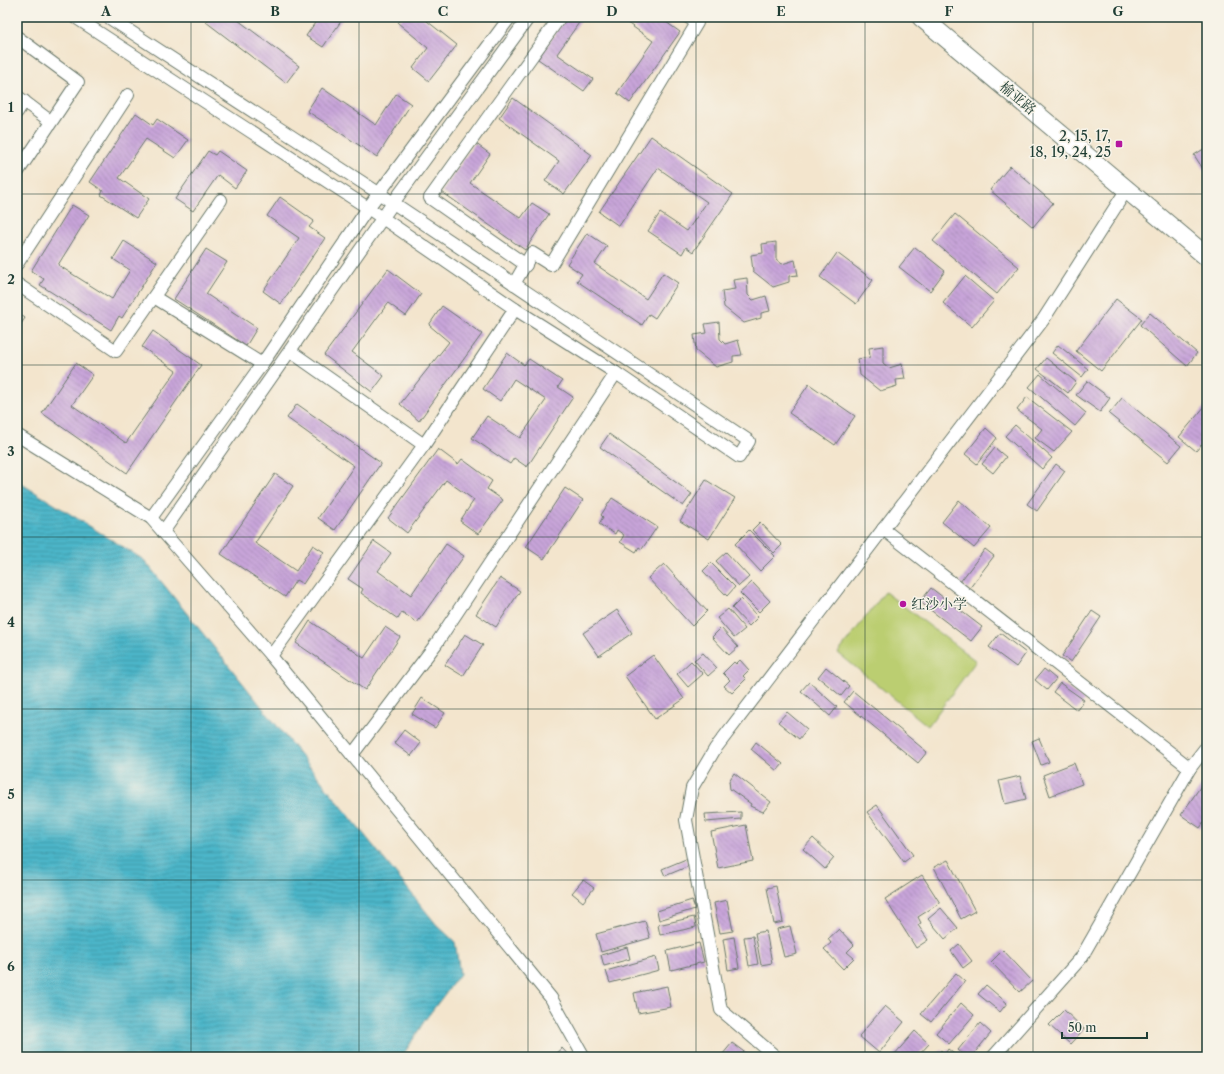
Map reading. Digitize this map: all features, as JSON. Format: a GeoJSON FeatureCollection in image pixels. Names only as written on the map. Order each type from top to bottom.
{"type":"FeatureCollection","features":[{"type":"Feature","properties":{"kind":"highway","name":"榆亚路"},"geometry":{"type":"LineString","coordinates":[[921,17],[1207,257]]}},
{"type":"Feature","properties":{"kind":"highway","name":"榆亚路"},"geometry":{"type":"LineString","coordinates":[[940,17],[1207,242]]}},
{"type":"Feature","properties":{"kind":"street"},"geometry":{"type":"LineString","coordinates":[[75,17],[368,208],[515,309],[616,373],[739,457],[749,441],[380,194],[108,17]]}},
{"type":"Feature","properties":{"kind":"street"},"geometry":{"type":"LineString","coordinates":[[151,518],[262,364],[368,208],[380,194],[510,17]]}},
{"type":"Feature","properties":{"kind":"street"},"geometry":{"type":"LineString","coordinates":[[163,532],[393,203],[529,17]]}},
{"type":"Feature","properties":{"kind":"street"},"geometry":{"type":"LineString","coordinates":[[526,265],[430,198],[560,17]]}},
{"type":"Feature","properties":{"kind":"street"},"geometry":{"type":"LineString","coordinates":[[514,284],[532,253],[551,265],[697,24],[688,17]]}},
{"type":"Feature","properties":{"kind":"street"},"geometry":{"type":"LineString","coordinates":[[17,37],[78,82],[17,173]]}},
{"type":"Feature","properties":{"kind":"street"},"geometry":{"type":"LineString","coordinates":[[17,264],[128,95]]}},
{"type":"Feature","properties":{"kind":"street"},"geometry":{"type":"LineString","coordinates":[[17,112],[20,98],[50,122]]}},
{"type":"Feature","properties":{"kind":"street"},"geometry":{"type":"LineString","coordinates":[[776,1057],[762,1052],[721,1010],[686,820],[692,788],[715,749],[1043,320],[1127,189]]}},
{"type":"Feature","properties":{"kind":"street"},"geometry":{"type":"LineString","coordinates":[[17,284],[116,351],[221,200]]}},
{"type":"Feature","properties":{"kind":"street"},"geometry":{"type":"LineString","coordinates":[[154,297],[262,364]]}},
{"type":"Feature","properties":{"kind":"street"},"geometry":{"type":"LineString","coordinates":[[271,656],[424,445],[515,309]]}},
{"type":"Feature","properties":{"kind":"street"},"geometry":{"type":"LineString","coordinates":[[290,351],[424,445]]}},
{"type":"Feature","properties":{"kind":"street"},"geometry":{"type":"LineString","coordinates":[[352,755],[440,638],[616,373]]}},
{"type":"Feature","properties":{"kind":"street"},"geometry":{"type":"LineString","coordinates":[[17,435],[151,518],[271,656],[552,998],[584,1057]]}},
{"type":"Feature","properties":{"kind":"street"},"geometry":{"type":"LineString","coordinates":[[883,529],[1190,768]]}},
{"type":"Feature","properties":{"kind":"street"},"geometry":{"type":"LineString","coordinates":[[993,1057],[1081,958],[1190,768],[1207,746]]}},
{"type":"Feature","properties":{"kind":"green space"},"geometry":{"type":"Polygon","coordinates":[[[885,592],[976,661],[928,726],[838,653],[885,592]]]}},
{"type":"Feature","properties":{"kind":"water"},"geometry":{"type":"Polygon","coordinates":[[[17,481],[144,560],[436,924],[455,942],[460,974],[425,1020],[402,1057],[17,1057],[17,481]]]}},
{"type":"Feature","properties":{"kind":"building"},"geometry":{"type":"Polygon","coordinates":[[[210,17],[234,17],[299,66],[286,83],[206,22],[210,17]]]}},
{"type":"Feature","properties":{"kind":"building"},"geometry":{"type":"Polygon","coordinates":[[[319,17],[344,17],[323,47],[306,36],[319,17]]]}},
{"type":"Feature","properties":{"kind":"building"},"geometry":{"type":"Polygon","coordinates":[[[403,17],[422,17],[457,45],[429,81],[413,68],[428,48],[398,23],[403,17]]]}},
{"type":"Feature","properties":{"kind":"building"},"geometry":{"type":"Polygon","coordinates":[[[567,17],[583,17],[557,54],[593,79],[584,91],[538,59],[567,17]]]}},
{"type":"Feature","properties":{"kind":"building"},"geometry":{"type":"Polygon","coordinates":[[[619,17],[659,17],[680,32],[630,103],[617,93],[653,41],[619,17]]]}},
{"type":"Feature","properties":{"kind":"building"},"geometry":{"type":"Polygon","coordinates":[[[322,88],[376,125],[396,94],[411,104],[377,157],[307,111],[322,88]]]}},
{"type":"Feature","properties":{"kind":"building"},"geometry":{"type":"Polygon","coordinates":[[[513,98],[592,155],[564,194],[545,181],[559,161],[499,118],[513,98]]]}},
{"type":"Feature","properties":{"kind":"building"},"geometry":{"type":"Polygon","coordinates":[[[136,113],[153,125],[157,119],[188,140],[175,158],[146,139],[119,178],[149,199],[136,218],[101,195],[103,191],[90,182],[136,113]]]}},
{"type":"Feature","properties":{"kind":"building"},"geometry":{"type":"Polygon","coordinates":[[[651,136],[733,194],[693,252],[686,247],[682,254],[648,231],[660,213],[687,231],[707,202],[658,168],[619,226],[599,212],[651,136]]]}},
{"type":"Feature","properties":{"kind":"building"},"geometry":{"type":"Polygon","coordinates":[[[475,143],[490,154],[470,183],[521,218],[532,203],[549,214],[525,250],[442,192],[475,143]]]}},
{"type":"Feature","properties":{"kind":"building"},"geometry":{"type":"Polygon","coordinates":[[[1207,147],[1207,175],[1194,155],[1207,147]]]}},
{"type":"Feature","properties":{"kind":"building"},"geometry":{"type":"Polygon","coordinates":[[[208,151],[215,155],[218,151],[247,171],[235,188],[218,175],[193,211],[175,199],[208,151]]]}},
{"type":"Feature","properties":{"kind":"building"},"geometry":{"type":"Polygon","coordinates":[[[1010,166],[1053,203],[1033,227],[990,190],[1010,166]]]}},
{"type":"Feature","properties":{"kind":"building"},"geometry":{"type":"Polygon","coordinates":[[[280,197],[314,221],[309,227],[325,238],[281,304],[263,291],[299,238],[267,216],[280,197]]]}},
{"type":"Feature","properties":{"kind":"building"},"geometry":{"type":"Polygon","coordinates":[[[72,205],[89,215],[58,265],[112,299],[130,270],[113,259],[124,241],[157,262],[122,318],[119,316],[111,330],[40,285],[44,279],[31,271],[72,205]]]}},
{"type":"Feature","properties":{"kind":"building"},"geometry":{"type":"Polygon","coordinates":[[[955,214],[1019,267],[997,294],[933,241],[955,214]]]}},
{"type":"Feature","properties":{"kind":"building"},"geometry":{"type":"Polygon","coordinates":[[[587,233],[607,246],[595,264],[646,299],[663,273],[678,283],[655,318],[649,314],[642,325],[577,281],[582,274],[567,264],[587,233]]]}},
{"type":"Feature","properties":{"kind":"building"},"geometry":{"type":"Polygon","coordinates":[[[776,242],[776,259],[782,264],[795,260],[798,275],[789,276],[789,282],[773,287],[753,271],[751,255],[763,253],[762,244],[776,242]]]}},
{"type":"Feature","properties":{"kind":"building"},"geometry":{"type":"Polygon","coordinates":[[[915,247],[945,271],[930,291],[899,267],[915,247]]]}},
{"type":"Feature","properties":{"kind":"building"},"geometry":{"type":"Polygon","coordinates":[[[206,249],[227,262],[206,294],[257,328],[246,346],[174,299],[206,249]]]}},
{"type":"Feature","properties":{"kind":"building"},"geometry":{"type":"Polygon","coordinates":[[[837,253],[873,280],[856,304],[820,277],[837,253]]]}},
{"type":"Feature","properties":{"kind":"building"},"geometry":{"type":"Polygon","coordinates":[[[388,269],[421,294],[406,316],[388,303],[352,352],[384,376],[372,392],[324,355],[388,269]]]}},
{"type":"Feature","properties":{"kind":"building"},"geometry":{"type":"Polygon","coordinates":[[[965,276],[994,301],[972,327],[943,303],[965,276]]]}},
{"type":"Feature","properties":{"kind":"building"},"geometry":{"type":"Polygon","coordinates":[[[747,278],[748,295],[753,300],[766,296],[770,311],[761,313],[761,318],[744,323],[724,307],[722,291],[735,289],[733,280],[747,278]]]}},
{"type":"Feature","properties":{"kind":"building"},"geometry":{"type":"Polygon","coordinates":[[[1116,299],[1142,319],[1101,371],[1076,351],[1116,299]]]}},
{"type":"Feature","properties":{"kind":"building"},"geometry":{"type":"Polygon","coordinates":[[[442,306],[482,334],[419,421],[400,404],[449,342],[429,325],[442,306]]]}},
{"type":"Feature","properties":{"kind":"building"},"geometry":{"type":"Polygon","coordinates":[[[17,312],[25,318],[17,330],[17,312]]]}},
{"type":"Feature","properties":{"kind":"building"},"geometry":{"type":"Polygon","coordinates":[[[1150,313],[1197,353],[1187,366],[1140,325],[1150,313]]]}},
{"type":"Feature","properties":{"kind":"building"},"geometry":{"type":"Polygon","coordinates":[[[719,322],[720,339],[725,344],[738,340],[742,355],[733,356],[733,362],[716,367],[696,351],[694,335],[707,333],[705,324],[719,322]]]}},
{"type":"Feature","properties":{"kind":"building"},"geometry":{"type":"Polygon","coordinates":[[[153,331],[201,365],[127,473],[42,413],[76,363],[93,375],[72,405],[126,443],[176,371],[142,347],[153,331]]]}},
{"type":"Feature","properties":{"kind":"building"},"geometry":{"type":"Polygon","coordinates":[[[1058,345],[1088,369],[1082,377],[1052,353],[1058,345]]]}},
{"type":"Feature","properties":{"kind":"building"},"geometry":{"type":"Polygon","coordinates":[[[883,346],[883,363],[889,368],[902,364],[905,379],[896,380],[897,386],[880,391],[860,375],[858,359],[870,357],[869,348],[883,346]]]}},
{"type":"Feature","properties":{"kind":"building"},"geometry":{"type":"Polygon","coordinates":[[[507,353],[524,365],[529,359],[562,381],[558,387],[573,397],[527,467],[514,458],[510,464],[472,438],[487,416],[520,438],[546,400],[514,379],[500,401],[483,389],[507,353]]]}},
{"type":"Feature","properties":{"kind":"building"},"geometry":{"type":"Polygon","coordinates":[[[1046,358],[1076,382],[1068,393],[1037,369],[1046,358]]]}},
{"type":"Feature","properties":{"kind":"building"},"geometry":{"type":"Polygon","coordinates":[[[1040,374],[1086,413],[1075,426],[1029,387],[1040,374]]]}},
{"type":"Feature","properties":{"kind":"building"},"geometry":{"type":"Polygon","coordinates":[[[1087,381],[1110,398],[1100,412],[1076,395],[1087,381]]]}},
{"type":"Feature","properties":{"kind":"building"},"geometry":{"type":"Polygon","coordinates":[[[809,384],[855,416],[835,445],[789,413],[809,384]]]}},
{"type":"Feature","properties":{"kind":"building"},"geometry":{"type":"Polygon","coordinates":[[[1027,397],[1072,432],[1054,452],[1035,438],[1042,429],[1017,410],[1027,397]]]}},
{"type":"Feature","properties":{"kind":"building"},"geometry":{"type":"Polygon","coordinates":[[[1122,398],[1181,446],[1168,462],[1109,414],[1122,398]]]}},
{"type":"Feature","properties":{"kind":"building"},"geometry":{"type":"Polygon","coordinates":[[[297,404],[381,463],[335,530],[318,518],[354,466],[287,418],[297,404]]]}},
{"type":"Feature","properties":{"kind":"building"},"geometry":{"type":"Polygon","coordinates":[[[1205,406],[1207,407],[1207,438],[1196,451],[1179,437],[1205,406]]]}},
{"type":"Feature","properties":{"kind":"building"},"geometry":{"type":"Polygon","coordinates":[[[1015,425],[1052,458],[1042,469],[1005,436],[1015,425]]]}},
{"type":"Feature","properties":{"kind":"building"},"geometry":{"type":"Polygon","coordinates":[[[986,428],[997,438],[977,464],[965,454],[986,428]]]}},
{"type":"Feature","properties":{"kind":"building"},"geometry":{"type":"Polygon","coordinates":[[[609,434],[692,494],[683,506],[600,447],[609,434]]]}},
{"type":"Feature","properties":{"kind":"building"},"geometry":{"type":"Polygon","coordinates":[[[995,448],[1006,457],[993,473],[982,464],[995,448]]]}},
{"type":"Feature","properties":{"kind":"building"},"geometry":{"type":"Polygon","coordinates":[[[438,449],[458,464],[462,459],[492,481],[487,489],[503,500],[478,534],[460,521],[474,500],[446,480],[407,533],[388,518],[438,449]]]}},
{"type":"Feature","properties":{"kind":"building"},"geometry":{"type":"Polygon","coordinates":[[[1056,464],[1065,471],[1037,511],[1027,504],[1056,464]]]}},
{"type":"Feature","properties":{"kind":"building"},"geometry":{"type":"Polygon","coordinates":[[[275,474],[293,486],[255,543],[296,571],[313,545],[324,552],[303,584],[296,580],[285,597],[221,554],[275,474]]]}},
{"type":"Feature","properties":{"kind":"building"},"geometry":{"type":"Polygon","coordinates":[[[706,480],[735,498],[709,539],[680,521],[706,480]]]}},
{"type":"Feature","properties":{"kind":"building"},"geometry":{"type":"Polygon","coordinates":[[[565,488],[583,500],[544,559],[526,547],[565,488]]]}},
{"type":"Feature","properties":{"kind":"building"},"geometry":{"type":"Polygon","coordinates":[[[612,498],[657,527],[642,549],[639,547],[636,552],[620,542],[624,535],[617,530],[615,534],[599,524],[603,517],[601,515],[612,498]]]}},
{"type":"Feature","properties":{"kind":"building"},"geometry":{"type":"Polygon","coordinates":[[[959,500],[991,528],[974,548],[942,522],[959,500]]]}},
{"type":"Feature","properties":{"kind":"building"},"geometry":{"type":"Polygon","coordinates":[[[760,522],[782,545],[774,553],[752,530],[760,522]]]}},
{"type":"Feature","properties":{"kind":"building"},"geometry":{"type":"Polygon","coordinates":[[[749,530],[775,556],[760,571],[735,544],[749,530]]]}},
{"type":"Feature","properties":{"kind":"building"},"geometry":{"type":"Polygon","coordinates":[[[374,541],[391,553],[378,571],[411,595],[446,544],[464,556],[417,623],[402,612],[398,619],[361,593],[363,589],[348,579],[374,541]]]}},
{"type":"Feature","properties":{"kind":"building"},"geometry":{"type":"Polygon","coordinates":[[[985,549],[994,556],[969,589],[960,582],[985,549]]]}},
{"type":"Feature","properties":{"kind":"building"},"geometry":{"type":"Polygon","coordinates":[[[726,552],[749,577],[739,586],[716,561],[726,552]]]}},
{"type":"Feature","properties":{"kind":"building"},"geometry":{"type":"Polygon","coordinates":[[[711,563],[735,587],[727,596],[703,571],[711,563]]]}},
{"type":"Feature","properties":{"kind":"building"},"geometry":{"type":"Polygon","coordinates":[[[664,564],[707,611],[692,626],[648,578],[664,564]]]}},
{"type":"Feature","properties":{"kind":"building"},"geometry":{"type":"Polygon","coordinates":[[[500,578],[520,591],[496,627],[476,614],[500,578]]]}},
{"type":"Feature","properties":{"kind":"building"},"geometry":{"type":"Polygon","coordinates":[[[752,582],[770,601],[759,612],[740,593],[752,582]]]}},
{"type":"Feature","properties":{"kind":"building"},"geometry":{"type":"Polygon","coordinates":[[[931,588],[982,627],[971,641],[920,602],[931,588]]]}},
{"type":"Feature","properties":{"kind":"building"},"geometry":{"type":"Polygon","coordinates":[[[741,599],[758,617],[749,626],[732,608],[741,599]]]}},
{"type":"Feature","properties":{"kind":"building"},"geometry":{"type":"Polygon","coordinates":[[[728,609],[745,629],[734,638],[717,618],[728,609]]]}},
{"type":"Feature","properties":{"kind":"building"},"geometry":{"type":"Polygon","coordinates":[[[617,610],[632,633],[599,656],[583,633],[617,610]]]}},
{"type":"Feature","properties":{"kind":"building"},"geometry":{"type":"Polygon","coordinates":[[[1092,611],[1101,617],[1071,662],[1062,656],[1092,611]]]}},
{"type":"Feature","properties":{"kind":"building"},"geometry":{"type":"Polygon","coordinates":[[[310,621],[364,658],[385,627],[400,637],[365,690],[296,643],[310,621]]]}},
{"type":"Feature","properties":{"kind":"building"},"geometry":{"type":"Polygon","coordinates":[[[721,628],[738,647],[729,655],[712,637],[721,628]]]}},
{"type":"Feature","properties":{"kind":"building"},"geometry":{"type":"Polygon","coordinates":[[[1000,633],[1026,653],[1016,667],[989,647],[1000,633]]]}},
{"type":"Feature","properties":{"kind":"building"},"geometry":{"type":"Polygon","coordinates":[[[465,634],[483,645],[463,676],[445,665],[465,634]]]}},
{"type":"Feature","properties":{"kind":"building"},"geometry":{"type":"Polygon","coordinates":[[[703,653],[717,668],[708,676],[694,660],[703,653]]]}},
{"type":"Feature","properties":{"kind":"building"},"geometry":{"type":"Polygon","coordinates":[[[653,655],[684,699],[655,719],[625,676],[653,655]]]}},
{"type":"Feature","properties":{"kind":"building"},"geometry":{"type":"Polygon","coordinates":[[[740,660],[749,670],[743,676],[746,679],[732,693],[724,686],[730,680],[723,673],[734,662],[736,664],[740,660]]]}},
{"type":"Feature","properties":{"kind":"building"},"geometry":{"type":"Polygon","coordinates":[[[691,661],[703,674],[688,687],[677,674],[691,661]]]}},
{"type":"Feature","properties":{"kind":"building"},"geometry":{"type":"Polygon","coordinates":[[[826,667],[849,686],[841,696],[818,677],[826,667]]]}},
{"type":"Feature","properties":{"kind":"building"},"geometry":{"type":"Polygon","coordinates":[[[1044,669],[1056,679],[1047,690],[1035,680],[1044,669]]]}},
{"type":"Feature","properties":{"kind":"building"},"geometry":{"type":"Polygon","coordinates":[[[809,682],[837,707],[830,716],[801,691],[809,682]]]}},
{"type":"Feature","properties":{"kind":"building"},"geometry":{"type":"Polygon","coordinates":[[[1060,683],[1084,700],[1077,710],[1053,692],[1060,683]]]}},
{"type":"Feature","properties":{"kind":"building"},"geometry":{"type":"Polygon","coordinates":[[[853,691],[927,752],[918,763],[844,702],[853,691]]]}},
{"type":"Feature","properties":{"kind":"building"},"geometry":{"type":"Polygon","coordinates":[[[422,698],[445,713],[435,728],[412,714],[422,698]]]}},
{"type":"Feature","properties":{"kind":"building"},"geometry":{"type":"Polygon","coordinates":[[[787,712],[807,729],[799,739],[778,722],[787,712]]]}},
{"type":"Feature","properties":{"kind":"building"},"geometry":{"type":"Polygon","coordinates":[[[404,730],[421,743],[411,756],[394,743],[404,730]]]}},
{"type":"Feature","properties":{"kind":"building"},"geometry":{"type":"Polygon","coordinates":[[[1039,738],[1049,762],[1041,765],[1032,741],[1039,738]]]}},
{"type":"Feature","properties":{"kind":"building"},"geometry":{"type":"Polygon","coordinates":[[[756,742],[783,764],[777,771],[751,749],[756,742]]]}},
{"type":"Feature","properties":{"kind":"building"},"geometry":{"type":"Polygon","coordinates":[[[1074,763],[1082,784],[1050,796],[1043,775],[1074,763]]]}},
{"type":"Feature","properties":{"kind":"building"},"geometry":{"type":"Polygon","coordinates":[[[734,773],[771,802],[763,812],[750,806],[751,804],[730,789],[729,781],[734,773]]]}},
{"type":"Feature","properties":{"kind":"building"},"geometry":{"type":"Polygon","coordinates":[[[1020,776],[1026,799],[1005,804],[999,781],[1020,776]]]}},
{"type":"Feature","properties":{"kind":"building"},"geometry":{"type":"Polygon","coordinates":[[[1207,777],[1207,818],[1200,828],[1181,815],[1207,777]]]}},
{"type":"Feature","properties":{"kind":"building"},"geometry":{"type":"Polygon","coordinates":[[[877,805],[913,855],[904,862],[867,812],[877,805]]]}},
{"type":"Feature","properties":{"kind":"building"},"geometry":{"type":"Polygon","coordinates":[[[741,812],[741,819],[706,822],[705,814],[741,812]]]}},
{"type":"Feature","properties":{"kind":"building"},"geometry":{"type":"Polygon","coordinates":[[[746,825],[753,861],[718,868],[711,832],[746,825]]]}},
{"type":"Feature","properties":{"kind":"building"},"geometry":{"type":"Polygon","coordinates":[[[813,838],[834,858],[825,869],[803,849],[813,838]]]}},
{"type":"Feature","properties":{"kind":"building"},"geometry":{"type":"Polygon","coordinates":[[[686,859],[689,866],[665,876],[662,869],[686,859]]]}},
{"type":"Feature","properties":{"kind":"building"},"geometry":{"type":"Polygon","coordinates":[[[948,860],[975,911],[961,919],[934,867],[948,860]]]}},
{"type":"Feature","properties":{"kind":"building"},"geometry":{"type":"Polygon","coordinates":[[[922,875],[940,903],[918,917],[921,923],[918,925],[928,940],[916,948],[885,899],[922,875]]]}},
{"type":"Feature","properties":{"kind":"building"},"geometry":{"type":"Polygon","coordinates":[[[583,880],[594,888],[583,902],[572,893],[583,880]]]}},
{"type":"Feature","properties":{"kind":"building"},"geometry":{"type":"Polygon","coordinates":[[[776,886],[783,922],[774,924],[767,888],[776,886]]]}},
{"type":"Feature","properties":{"kind":"building"},"geometry":{"type":"Polygon","coordinates":[[[692,900],[695,909],[659,920],[657,911],[692,900]]]}},
{"type":"Feature","properties":{"kind":"building"},"geometry":{"type":"Polygon","coordinates":[[[727,900],[733,931],[720,933],[714,903],[727,900]]]}},
{"type":"Feature","properties":{"kind":"building"},"geometry":{"type":"Polygon","coordinates":[[[941,908],[958,928],[945,939],[928,919],[941,908]]]}},
{"type":"Feature","properties":{"kind":"building"},"geometry":{"type":"Polygon","coordinates":[[[694,917],[696,927],[660,935],[658,925],[694,917]]]}},
{"type":"Feature","properties":{"kind":"building"},"geometry":{"type":"Polygon","coordinates":[[[645,921],[650,938],[601,952],[596,934],[645,921]]]}},
{"type":"Feature","properties":{"kind":"building"},"geometry":{"type":"Polygon","coordinates":[[[790,926],[797,954],[784,957],[777,929],[790,926]]]}},
{"type":"Feature","properties":{"kind":"building"},"geometry":{"type":"Polygon","coordinates":[[[839,929],[854,945],[847,952],[854,958],[843,969],[824,949],[831,943],[828,939],[839,929]]]}},
{"type":"Feature","properties":{"kind":"building"},"geometry":{"type":"Polygon","coordinates":[[[766,931],[772,963],[761,965],[755,933],[766,931]]]}},
{"type":"Feature","properties":{"kind":"building"},"geometry":{"type":"Polygon","coordinates":[[[753,936],[758,964],[749,966],[744,937],[753,936]]]}},
{"type":"Feature","properties":{"kind":"building"},"geometry":{"type":"Polygon","coordinates":[[[734,937],[739,968],[728,970],[723,939],[734,937]]]}},
{"type":"Feature","properties":{"kind":"building"},"geometry":{"type":"Polygon","coordinates":[[[699,943],[704,962],[671,970],[667,951],[699,943]]]}},
{"type":"Feature","properties":{"kind":"building"},"geometry":{"type":"Polygon","coordinates":[[[959,944],[972,961],[963,968],[951,951],[959,944]]]}},
{"type":"Feature","properties":{"kind":"building"},"geometry":{"type":"Polygon","coordinates":[[[627,947],[630,959],[604,966],[601,955],[627,947]]]}},
{"type":"Feature","properties":{"kind":"building"},"geometry":{"type":"Polygon","coordinates":[[[1003,950],[1032,981],[1020,992],[991,962],[1003,950]]]}},
{"type":"Feature","properties":{"kind":"building"},"geometry":{"type":"Polygon","coordinates":[[[656,957],[659,970],[610,983],[606,971],[656,957]]]}},
{"type":"Feature","properties":{"kind":"building"},"geometry":{"type":"Polygon","coordinates":[[[956,973],[965,981],[931,1022],[921,1014],[956,973]]]}},
{"type":"Feature","properties":{"kind":"building"},"geometry":{"type":"Polygon","coordinates":[[[986,985],[1007,1003],[1000,1012],[978,994],[986,985]]]}},
{"type":"Feature","properties":{"kind":"building"},"geometry":{"type":"Polygon","coordinates":[[[667,986],[671,1007],[638,1013],[634,993],[667,986]]]}},
{"type":"Feature","properties":{"kind":"building"},"geometry":{"type":"Polygon","coordinates":[[[961,1003],[974,1015],[949,1044],[936,1033],[961,1003]]]}},
{"type":"Feature","properties":{"kind":"building"},"geometry":{"type":"Polygon","coordinates":[[[885,1006],[904,1022],[879,1053],[859,1036],[885,1006]]]}},
{"type":"Feature","properties":{"kind":"building"},"geometry":{"type":"Polygon","coordinates":[[[1064,1010],[1084,1029],[1070,1044],[1049,1025],[1064,1010]]]}},
{"type":"Feature","properties":{"kind":"building"},"geometry":{"type":"Polygon","coordinates":[[[980,1023],[991,1033],[971,1057],[966,1057],[958,1050],[980,1023]]]}},
{"type":"Feature","properties":{"kind":"building"},"geometry":{"type":"Polygon","coordinates":[[[915,1031],[929,1044],[917,1057],[896,1057],[894,1055],[915,1031]]]}},
{"type":"Feature","properties":{"kind":"building"},"geometry":{"type":"Polygon","coordinates":[[[732,1043],[751,1057],[724,1057],[722,1055],[732,1043]]]}},
{"type":"Feature","properties":{"kind":"building"},"geometry":{"type":"Polygon","coordinates":[[[562,1048],[570,1057],[551,1057],[562,1048]]]}},
{"type":"Feature","properties":{"kind":"building"},"geometry":{"type":"Polygon","coordinates":[[[948,1049],[958,1057],[935,1057],[941,1050],[945,1054],[948,1049]]]}},
{"type":"Feature","properties":{"kind":"place","name":"2, 15, 17, 18, 19, 24, 25"},"geometry":{"type":"Point","coordinates":[1119,144]}},
{"type":"Feature","properties":{"kind":"place","name":"红沙小学"},"geometry":{"type":"Point","coordinates":[903,604]}}]}
